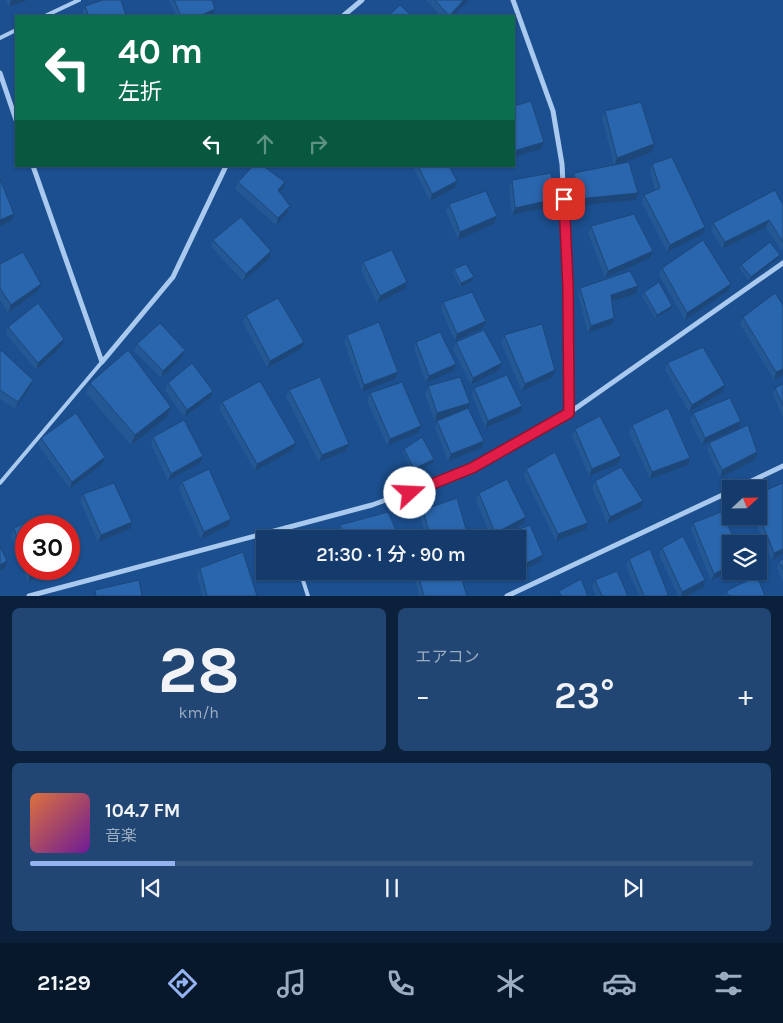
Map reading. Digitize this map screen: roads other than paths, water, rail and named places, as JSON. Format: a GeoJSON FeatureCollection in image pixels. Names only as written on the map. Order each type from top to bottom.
{"type":"FeatureCollection","features":[{"type":"Feature","properties":{"kind":"street"},"geometry":{"type":"LineString","coordinates":[[344,15],[362,0]]}},
{"type":"Feature","properties":{"kind":"street"},"geometry":{"type":"LineString","coordinates":[[513,0],[553,110],[562,164],[568,286],[569,413]]}},
{"type":"Feature","properties":{"kind":"street"},"geometry":{"type":"LineString","coordinates":[[0,73],[15,117]]}},
{"type":"Feature","properties":{"kind":"street"},"geometry":{"type":"LineString","coordinates":[[33,167],[102,362]]}},
{"type":"Feature","properties":{"kind":"street"},"geometry":{"type":"LineString","coordinates":[[102,362],[173,276],[226,167]]}},
{"type":"Feature","properties":{"kind":"street"},"geometry":{"type":"LineString","coordinates":[[29,596],[372,506],[472,468],[569,413],[783,263]]}},
{"type":"Feature","properties":{"kind":"street"},"geometry":{"type":"LineString","coordinates":[[754,480],[783,466]]}},
{"type":"Feature","properties":{"kind":"street"},"geometry":{"type":"LineString","coordinates":[[507,596],[722,494]]}},
{"type":"Feature","properties":{"kind":"lane"},"geometry":{"type":"LineString","coordinates":[[47,15],[79,0]]}},
{"type":"Feature","properties":{"kind":"lane"},"geometry":{"type":"LineString","coordinates":[[0,38],[15,30]]}},
{"type":"Feature","properties":{"kind":"lane"},"geometry":{"type":"LineString","coordinates":[[0,483],[102,362]]}},
{"type":"Feature","properties":{"kind":"lane"},"geometry":{"type":"LineString","coordinates":[[303,580],[308,596]]}}]}
